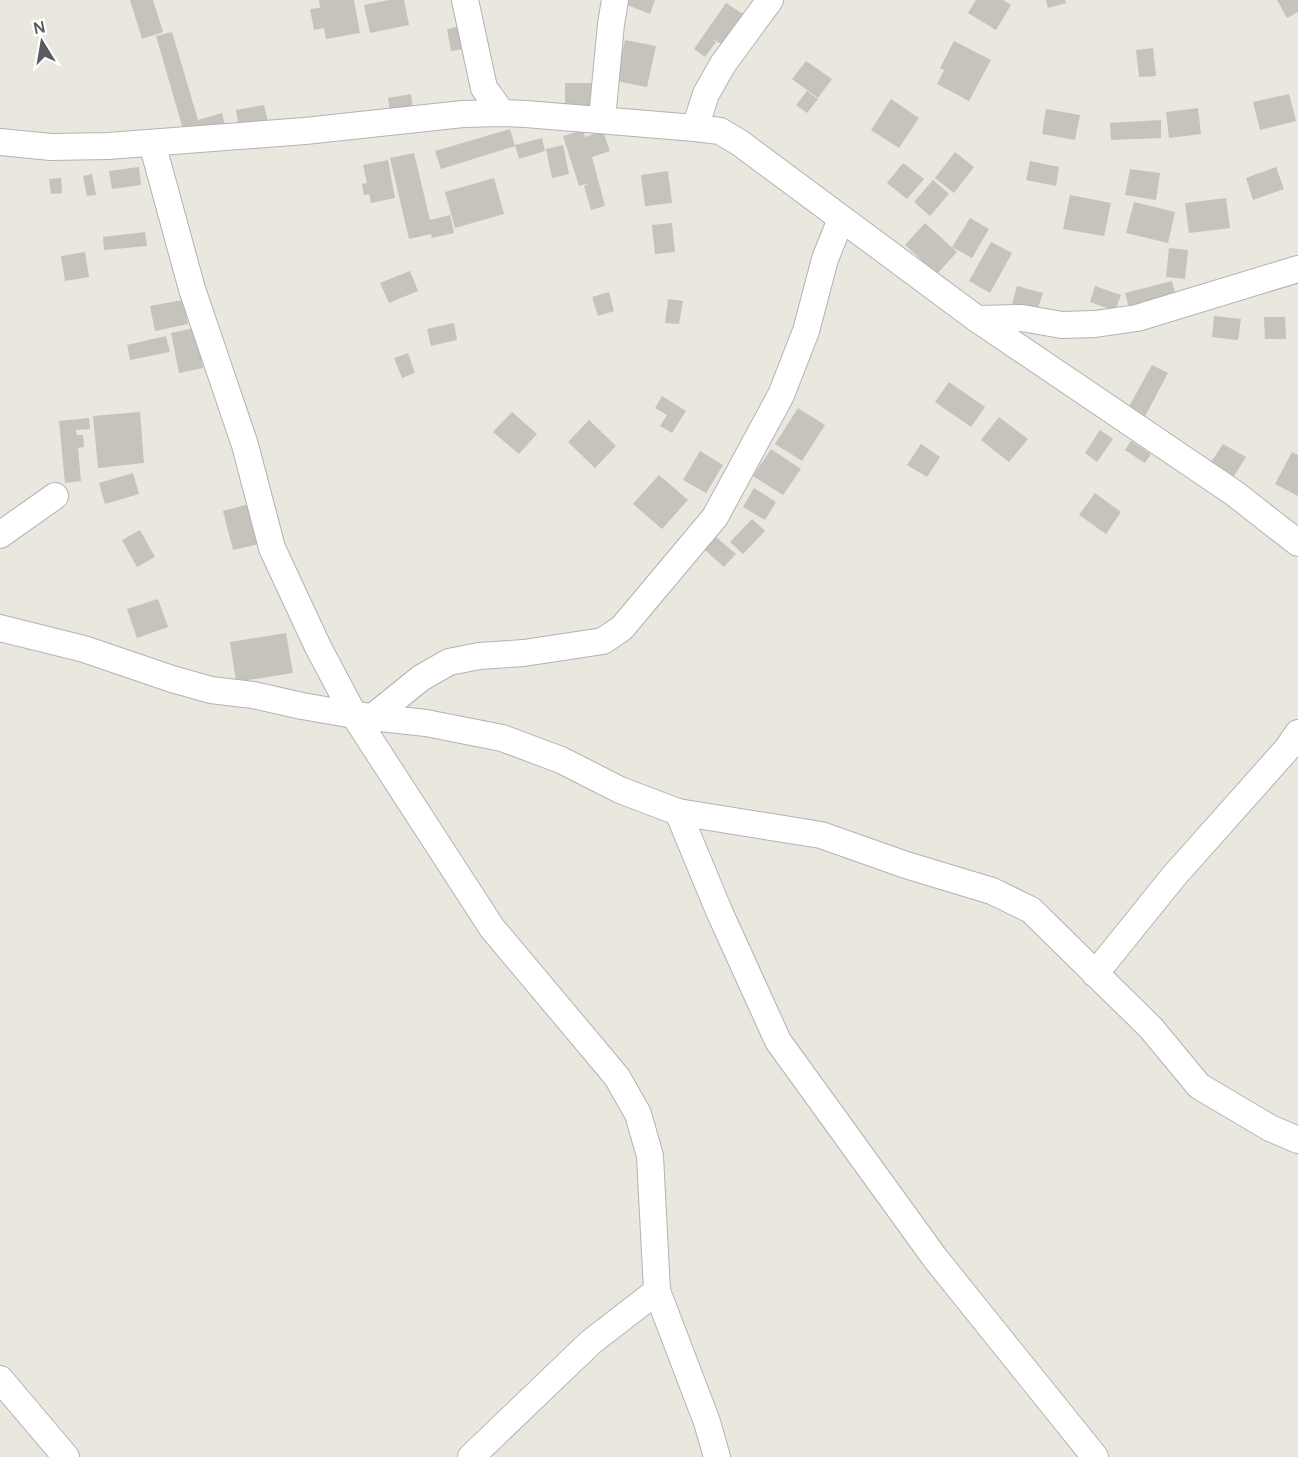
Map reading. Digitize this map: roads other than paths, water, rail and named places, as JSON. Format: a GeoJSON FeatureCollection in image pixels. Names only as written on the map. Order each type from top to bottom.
{"type":"FeatureCollection","features":[{"type":"Feature","properties":{"kind":"street"},"geometry":{"type":"LineString","coordinates":[[465,0],[484,88],[502,113]]}},
{"type":"Feature","properties":{"kind":"street"},"geometry":{"type":"LineString","coordinates":[[602,120],[615,0]]}},
{"type":"Feature","properties":{"kind":"street"},"geometry":{"type":"LineString","coordinates":[[694,128],[706,94],[723,64],[770,0]]}},
{"type":"Feature","properties":{"kind":"street"},"geometry":{"type":"LineString","coordinates":[[463,114],[484,88]]}},
{"type":"Feature","properties":{"kind":"street"},"geometry":{"type":"LineString","coordinates":[[0,142],[51,147],[108,146],[305,131],[463,114],[502,113],[720,131],[740,143],[977,320],[1234,493],[1298,543]]}},
{"type":"Feature","properties":{"kind":"street"},"geometry":{"type":"LineString","coordinates":[[152,143],[192,289],[245,445],[273,548],[318,647],[364,715],[492,928],[617,1077],[638,1114],[650,1156],[657,1291],[717,1457]]}},
{"type":"Feature","properties":{"kind":"street"},"geometry":{"type":"LineString","coordinates":[[364,715],[449,662],[479,656],[524,653],[603,641],[622,628],[716,517],[781,395],[806,331],[825,259],[841,219]]}},
{"type":"Feature","properties":{"kind":"street"},"geometry":{"type":"LineString","coordinates":[[977,320],[1022,318],[1062,325],[1126,320],[1298,269]]}},
{"type":"Feature","properties":{"kind":"street"},"geometry":{"type":"LineString","coordinates":[[0,536],[55,496]]}},
{"type":"Feature","properties":{"kind":"street"},"geometry":{"type":"LineString","coordinates":[[0,628],[84,649],[211,690],[253,695],[302,706],[426,723],[502,738],[561,760],[620,790],[678,812],[821,835],[906,865],[992,891],[1031,910],[1151,1029],[1199,1086],[1270,1128],[1298,1140]]}},
{"type":"Feature","properties":{"kind":"street"},"geometry":{"type":"LineString","coordinates":[[1095,974],[1174,876],[1287,749],[1298,733]]}},
{"type":"Feature","properties":{"kind":"street"},"geometry":{"type":"LineString","coordinates":[[678,812],[718,911],[778,1041],[935,1258],[1095,1457]]}},
{"type":"Feature","properties":{"kind":"street"},"geometry":{"type":"LineString","coordinates":[[471,1457],[591,1342],[657,1291]]}},
{"type":"Feature","properties":{"kind":"street"},"geometry":{"type":"LineString","coordinates":[[0,1379],[66,1457]]}}]}
